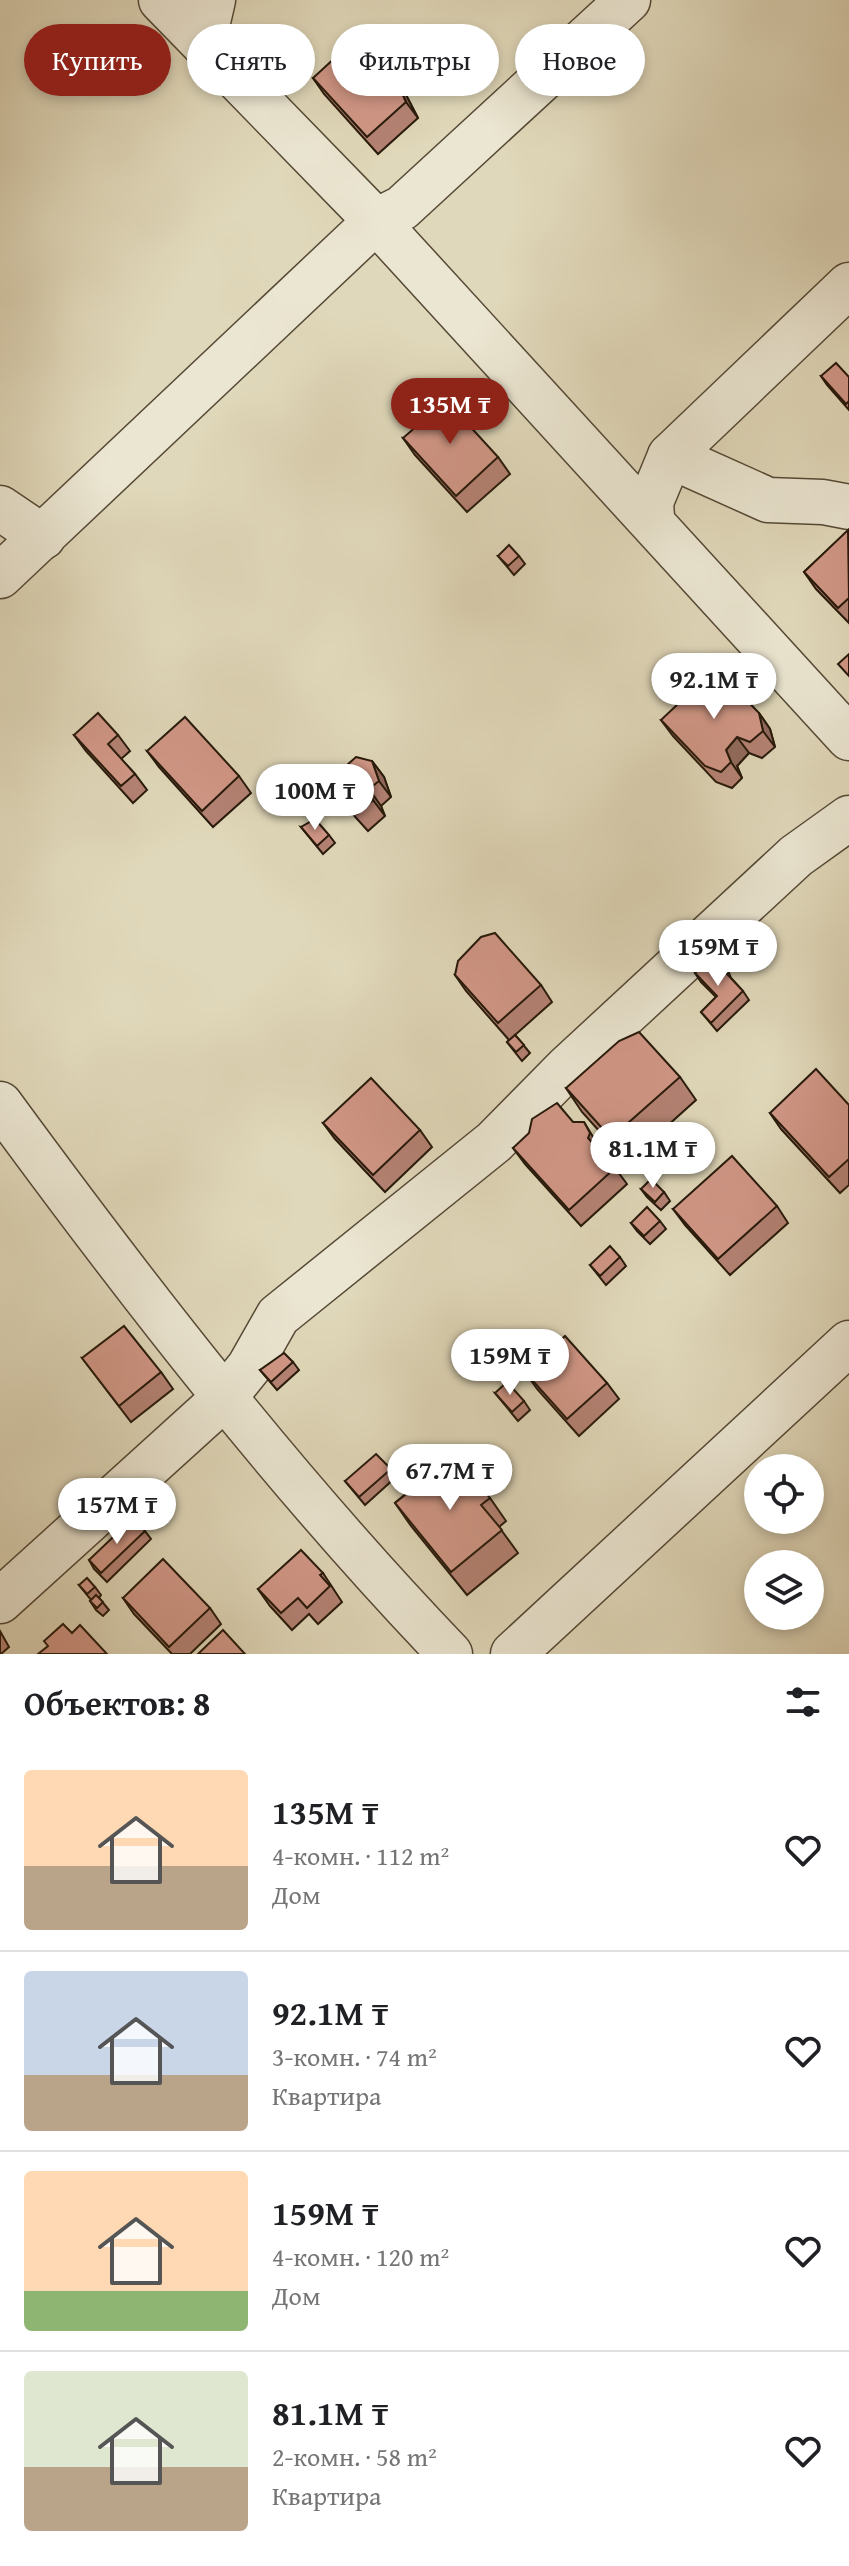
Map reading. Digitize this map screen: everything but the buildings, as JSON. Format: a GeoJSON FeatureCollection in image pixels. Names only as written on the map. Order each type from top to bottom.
{"type":"FeatureCollection","features":[{"type":"Feature","properties":{"kind":"street"},"geometry":{"type":"LineString","coordinates":[[161,0],[187,29]]}},
{"type":"Feature","properties":{"kind":"street"},"geometry":{"type":"LineString","coordinates":[[207,24],[213,0]]}},
{"type":"Feature","properties":{"kind":"street"},"geometry":{"type":"LineString","coordinates":[[0,576],[376,221],[402,208],[628,0]]}},
{"type":"Feature","properties":{"kind":"street"},"geometry":{"type":"LineString","coordinates":[[252,96],[376,221],[652,518],[849,738]]}},
{"type":"Feature","properties":{"kind":"street"},"geometry":{"type":"LineString","coordinates":[[652,518],[651,502],[670,456],[849,285]]}},
{"type":"Feature","properties":{"kind":"street"},"geometry":{"type":"LineString","coordinates":[[670,456],[768,500],[823,502],[849,507]]}},
{"type":"Feature","properties":{"kind":"street"},"geometry":{"type":"LineString","coordinates":[[0,508],[43,537]]}},
{"type":"Feature","properties":{"kind":"street"},"geometry":{"type":"LineString","coordinates":[[0,1601],[224,1398],[249,1367],[278,1316],[494,1142],[567,1068],[796,856],[849,818]]}},
{"type":"Feature","properties":{"kind":"street"},"geometry":{"type":"LineString","coordinates":[[0,1104],[101,1242],[224,1398],[450,1654]]}},
{"type":"Feature","properties":{"kind":"street"},"geometry":{"type":"LineString","coordinates":[[513,1654],[849,1343]]}}]}
